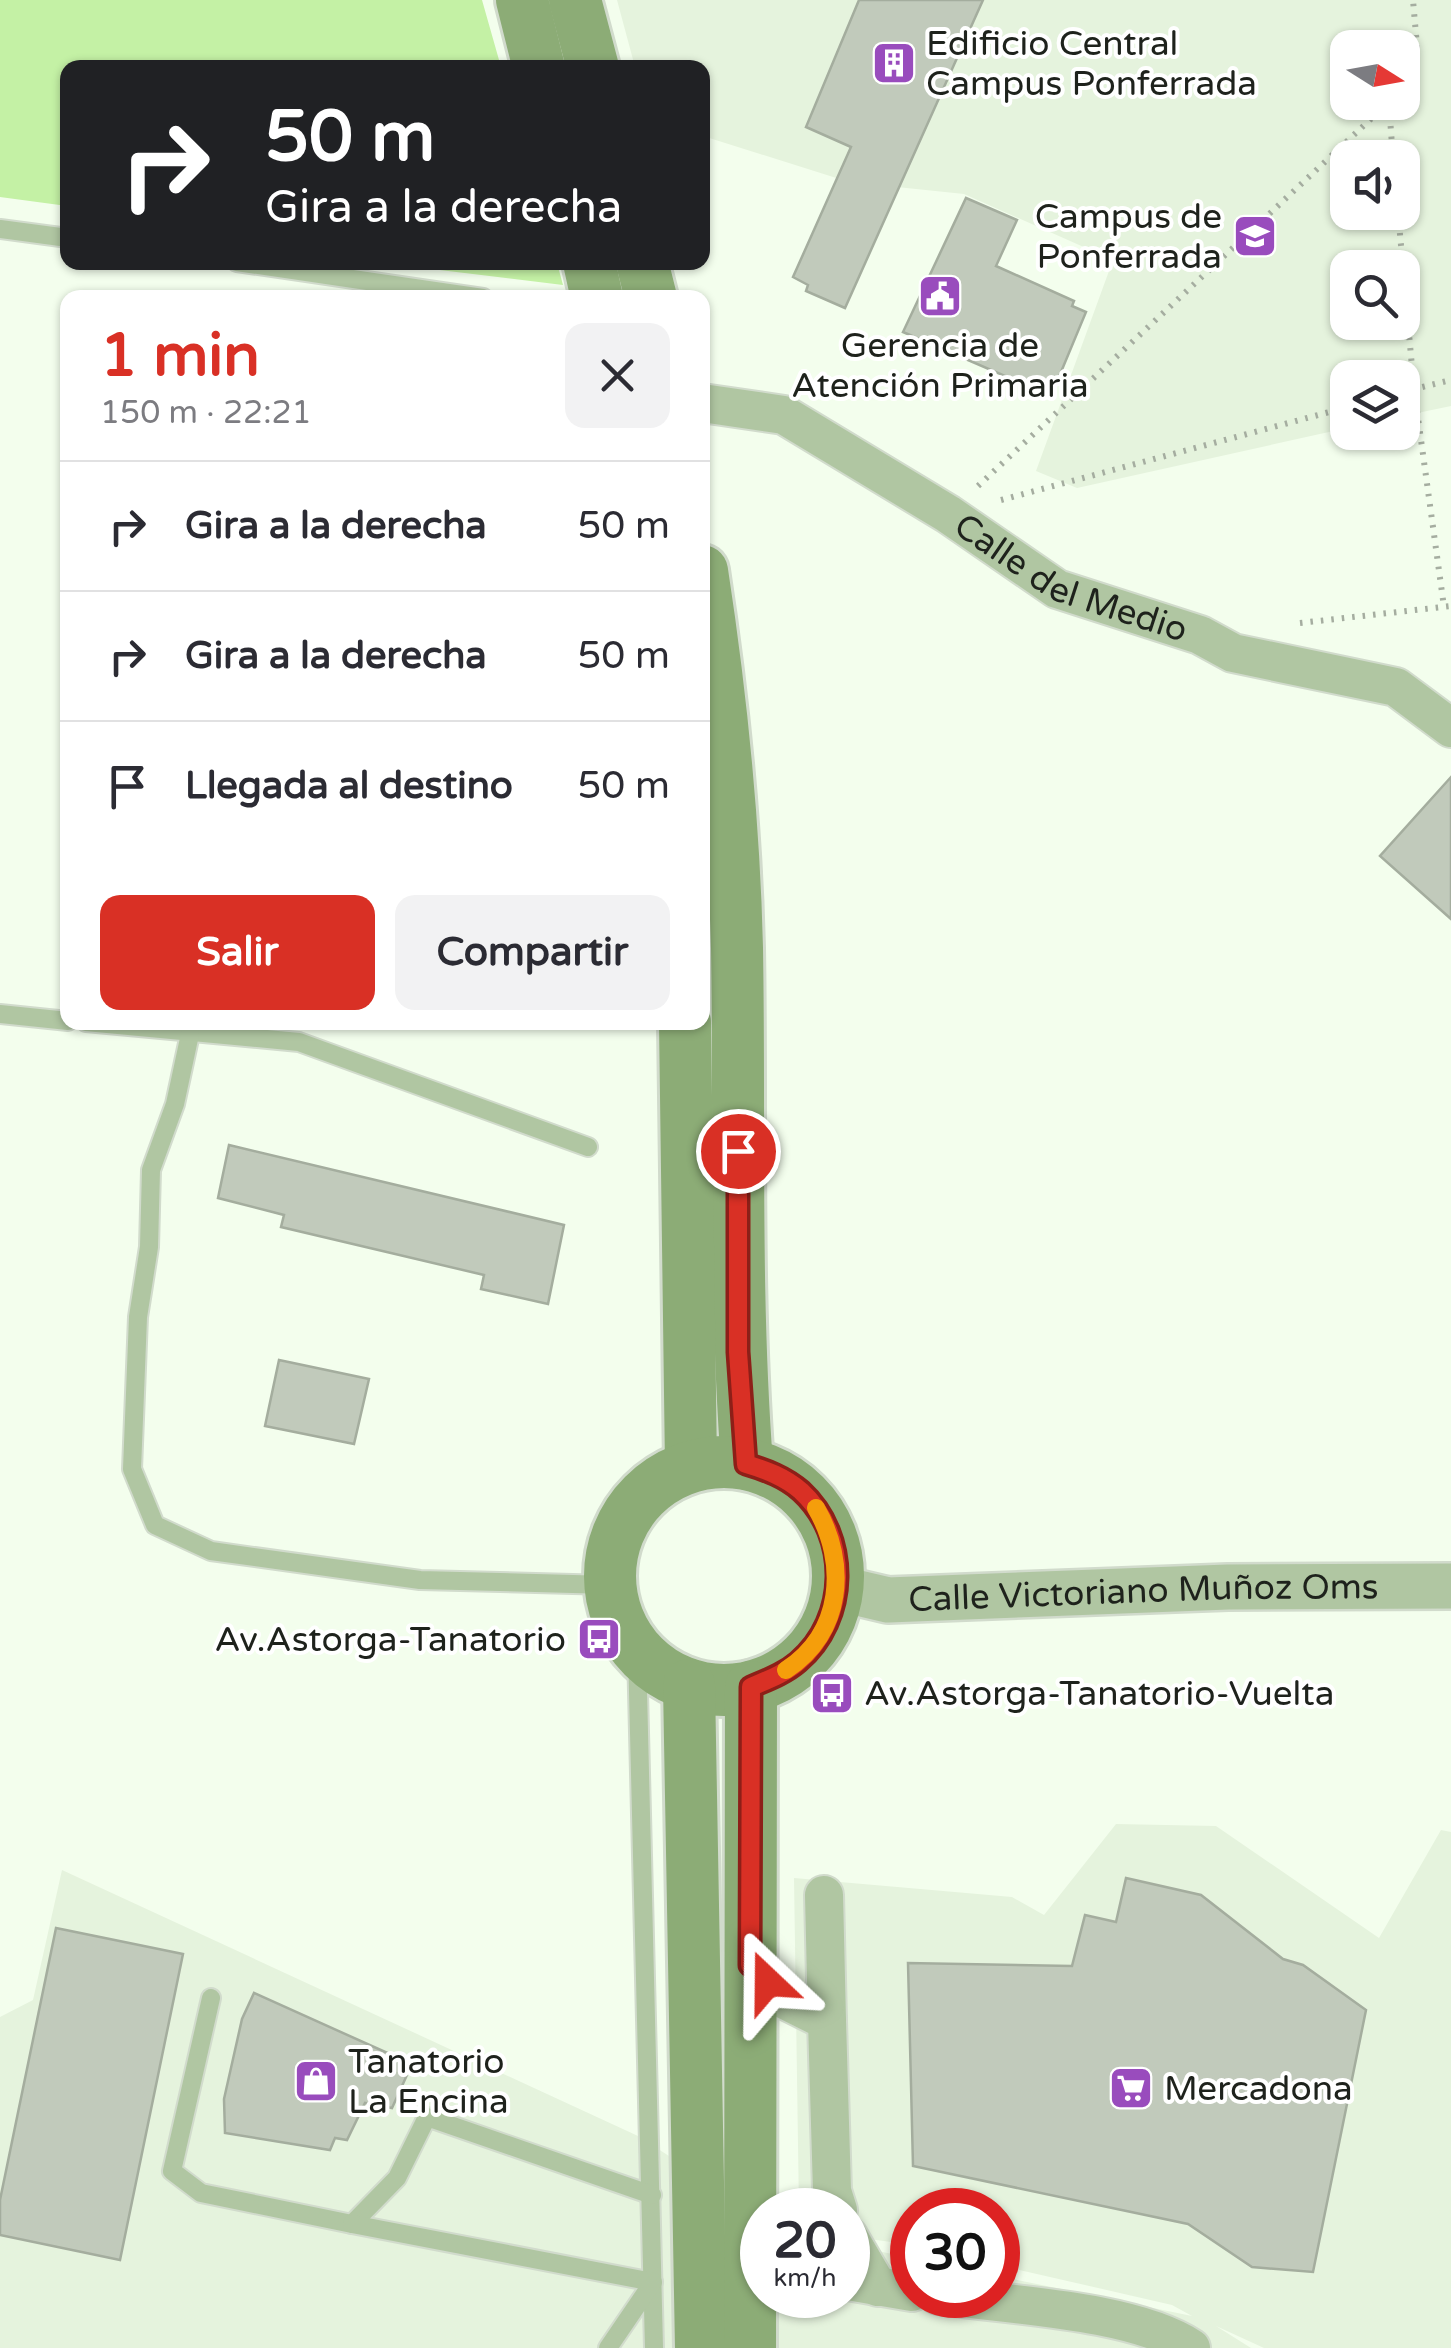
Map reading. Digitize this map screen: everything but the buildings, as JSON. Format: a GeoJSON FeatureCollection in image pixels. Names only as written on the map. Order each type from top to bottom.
{"type":"FeatureCollection","features":[{"type":"Feature","properties":{"kind":"main road"},"geometry":{"type":"LineString","coordinates":[[522,0],[538,60]]}},
{"type":"Feature","properties":{"kind":"main road"},"geometry":{"type":"LineString","coordinates":[[576,0],[591,60]]}},
{"type":"Feature","properties":{"kind":"main road"},"geometry":{"type":"LineString","coordinates":[[710,625],[720,694],[736,944],[738,1352],[746,1464]]}},
{"type":"Feature","properties":{"kind":"main road"},"geometry":{"type":"LineString","coordinates":[[685,1030],[691,1466]]}},
{"type":"Feature","properties":{"kind":"main road"},"geometry":{"type":"LineString","coordinates":[[719,1461],[746,1464],[786,1480],[816,1508],[834,1546],[837,1588],[830,1616],[818,1640],[800,1661],[777,1676],[751,1687],[720,1690],[690,1685],[661,1671],[637,1650],[615,1609],[610,1585],[612,1554],[630,1512],[663,1479],[691,1466],[719,1461]]}},
{"type":"Feature","properties":{"kind":"main road"},"geometry":{"type":"LineString","coordinates":[[690,1685],[701,2348]]}},
{"type":"Feature","properties":{"kind":"main road"},"geometry":{"type":"LineString","coordinates":[[751,1687],[754,2188]]}},
{"type":"Feature","properties":{"kind":"main road"},"geometry":{"type":"LineString","coordinates":[[750,2348],[752,2318]]}},
{"type":"Feature","properties":{"kind":"street","name":"Calle del Medio"},"geometry":{"type":"LineString","coordinates":[[710,404],[784,415],[948,514],[1056,589],[1200,635],[1233,653],[1396,687],[1451,728]]}},
{"type":"Feature","properties":{"kind":"street","name":"Calle Victoriano Muñoz Oms"},"geometry":{"type":"LineString","coordinates":[[837,1588],[888,1600],[1228,1587],[1451,1586]]}},
{"type":"Feature","properties":{"kind":"street"},"geometry":{"type":"LineString","coordinates":[[824,1896],[831,2188]]}},
{"type":"Feature","properties":{"kind":"street"},"geometry":{"type":"LineString","coordinates":[[750,1965],[785,2000],[826,2021]]}},
{"type":"Feature","properties":{"kind":"street"},"geometry":{"type":"LineString","coordinates":[[1020,2306],[1116,2319],[1169,2333],[1191,2348]]}},
{"type":"Feature","properties":{"kind":"lane"},"geometry":{"type":"LineString","coordinates":[[0,229],[60,237]]}},
{"type":"Feature","properties":{"kind":"lane"},"geometry":{"type":"LineString","coordinates":[[292,270],[429,290]]}},
{"type":"Feature","properties":{"kind":"lane"},"geometry":{"type":"LineString","coordinates":[[0,1014],[60,1019]]}},
{"type":"Feature","properties":{"kind":"lane"},"geometry":{"type":"LineString","coordinates":[[155,1030],[299,1042],[588,1147]]}},
{"type":"Feature","properties":{"kind":"lane"},"geometry":{"type":"LineString","coordinates":[[190,1034],[175,1104],[152,1170],[149,1247],[138,1317],[132,1469],[156,1525],[211,1550],[400,1577],[610,1585]]}},
{"type":"Feature","properties":{"kind":"lane"},"geometry":{"type":"LineString","coordinates":[[637,1650],[654,2348]]}},
{"type":"Feature","properties":{"kind":"lane"},"geometry":{"type":"LineString","coordinates":[[211,1998],[172,2171],[200,2193],[653,2282]]}},
{"type":"Feature","properties":{"kind":"lane"},"geometry":{"type":"LineString","coordinates":[[352,2224],[397,2178],[427,2117],[652,2194]]}},
{"type":"Feature","properties":{"kind":"lane"},"geometry":{"type":"LineString","coordinates":[[608,2348],[653,2282]]}},
{"type":"Feature","properties":{"kind":"path"},"geometry":{"type":"LineString","coordinates":[[1413,0],[1416,30]]}},
{"type":"Feature","properties":{"kind":"path"},"geometry":{"type":"LineString","coordinates":[[948,514],[1371,120]]}},
{"type":"Feature","properties":{"kind":"path"},"geometry":{"type":"LineString","coordinates":[[1400,230],[1411,360]]}},
{"type":"Feature","properties":{"kind":"path"},"geometry":{"type":"LineString","coordinates":[[1420,388],[1451,380]]}},
{"type":"Feature","properties":{"kind":"path"},"geometry":{"type":"LineString","coordinates":[[948,514],[1330,412]]}},
{"type":"Feature","properties":{"kind":"path"},"geometry":{"type":"LineString","coordinates":[[1294,624],[1448,606],[1420,427]]}},
{"type":"Feature","properties":{"kind":"shaded area","name":"Campus de Ponferrada"},"geometry":{"type":"Polygon","coordinates":[[[617,0],[1451,0],[1451,406],[1420,412],[1420,360],[1330,360],[1330,432],[1077,488],[1036,471],[1113,260],[964,194],[849,182],[710,138],[710,60],[633,60],[617,0]]]}},
{"type":"Feature","properties":{"kind":"shaded area"},"geometry":{"type":"Polygon","coordinates":[[[1116,1824],[1216,1826],[1379,1938],[1441,1830],[1451,1832],[1451,2348],[1264,2348],[1216,2326],[1251,2348],[0,2348],[0,2017],[33,2000],[62,1870],[638,2136],[740,2202],[740,2318],[870,2318],[870,2249],[890,2254],[890,2318],[1020,2318],[1020,2281],[1192,2316],[1172,2305],[1020,2270],[1020,2188],[890,2188],[890,2242],[870,2239],[870,2188],[799,2188],[794,1878],[1012,1897],[1044,1915],[1116,1824]]]}},
{"type":"Feature","properties":{"kind":"green space"},"geometry":{"type":"Polygon","coordinates":[[[0,0],[482,0],[499,60],[60,60],[60,205],[0,197],[0,0]]]}},
{"type":"Feature","properties":{"kind":"green space"},"geometry":{"type":"Polygon","coordinates":[[[440,270],[559,270],[563,285],[440,270]]]}},
{"type":"Feature","properties":{"kind":"slow traffic"},"geometry":{"type":"LineString","coordinates":[[786,1670],[800,1661],[818,1640],[830,1616],[837,1588],[834,1546],[816,1508]]}},
{"type":"Feature","properties":{"kind":"place","name":"Edificio Central Campus Ponferrada"},"geometry":{"type":"Point","coordinates":[894,63]}},
{"type":"Feature","properties":{"kind":"place","name":"Campus de Ponferrada"},"geometry":{"type":"Point","coordinates":[1255,236]}},
{"type":"Feature","properties":{"kind":"place","name":"Gerencia de Atención Primaria"},"geometry":{"type":"Point","coordinates":[940,296]}},
{"type":"Feature","properties":{"kind":"place","name":"Av.Astorga-Tanatorio"},"geometry":{"type":"Point","coordinates":[599,1639]}},
{"type":"Feature","properties":{"kind":"place","name":"Av.Astorga-Tanatorio-Vuelta"},"geometry":{"type":"Point","coordinates":[832,1693]}},
{"type":"Feature","properties":{"kind":"place","name":"Tanatorio La Encina"},"geometry":{"type":"Point","coordinates":[316,2081]}},
{"type":"Feature","properties":{"kind":"place","name":"Mercadona"},"geometry":{"type":"Point","coordinates":[1131,2088]}},
{"type":"Feature","properties":{"kind":"route"},"geometry":{"type":"LineString","coordinates":[[738,1151],[738,1352],[746,1464],[767,1470],[802,1492],[826,1526],[837,1567],[830,1616],[818,1640],[800,1661],[751,1687],[750,1965],[768,1982]]}}]}
